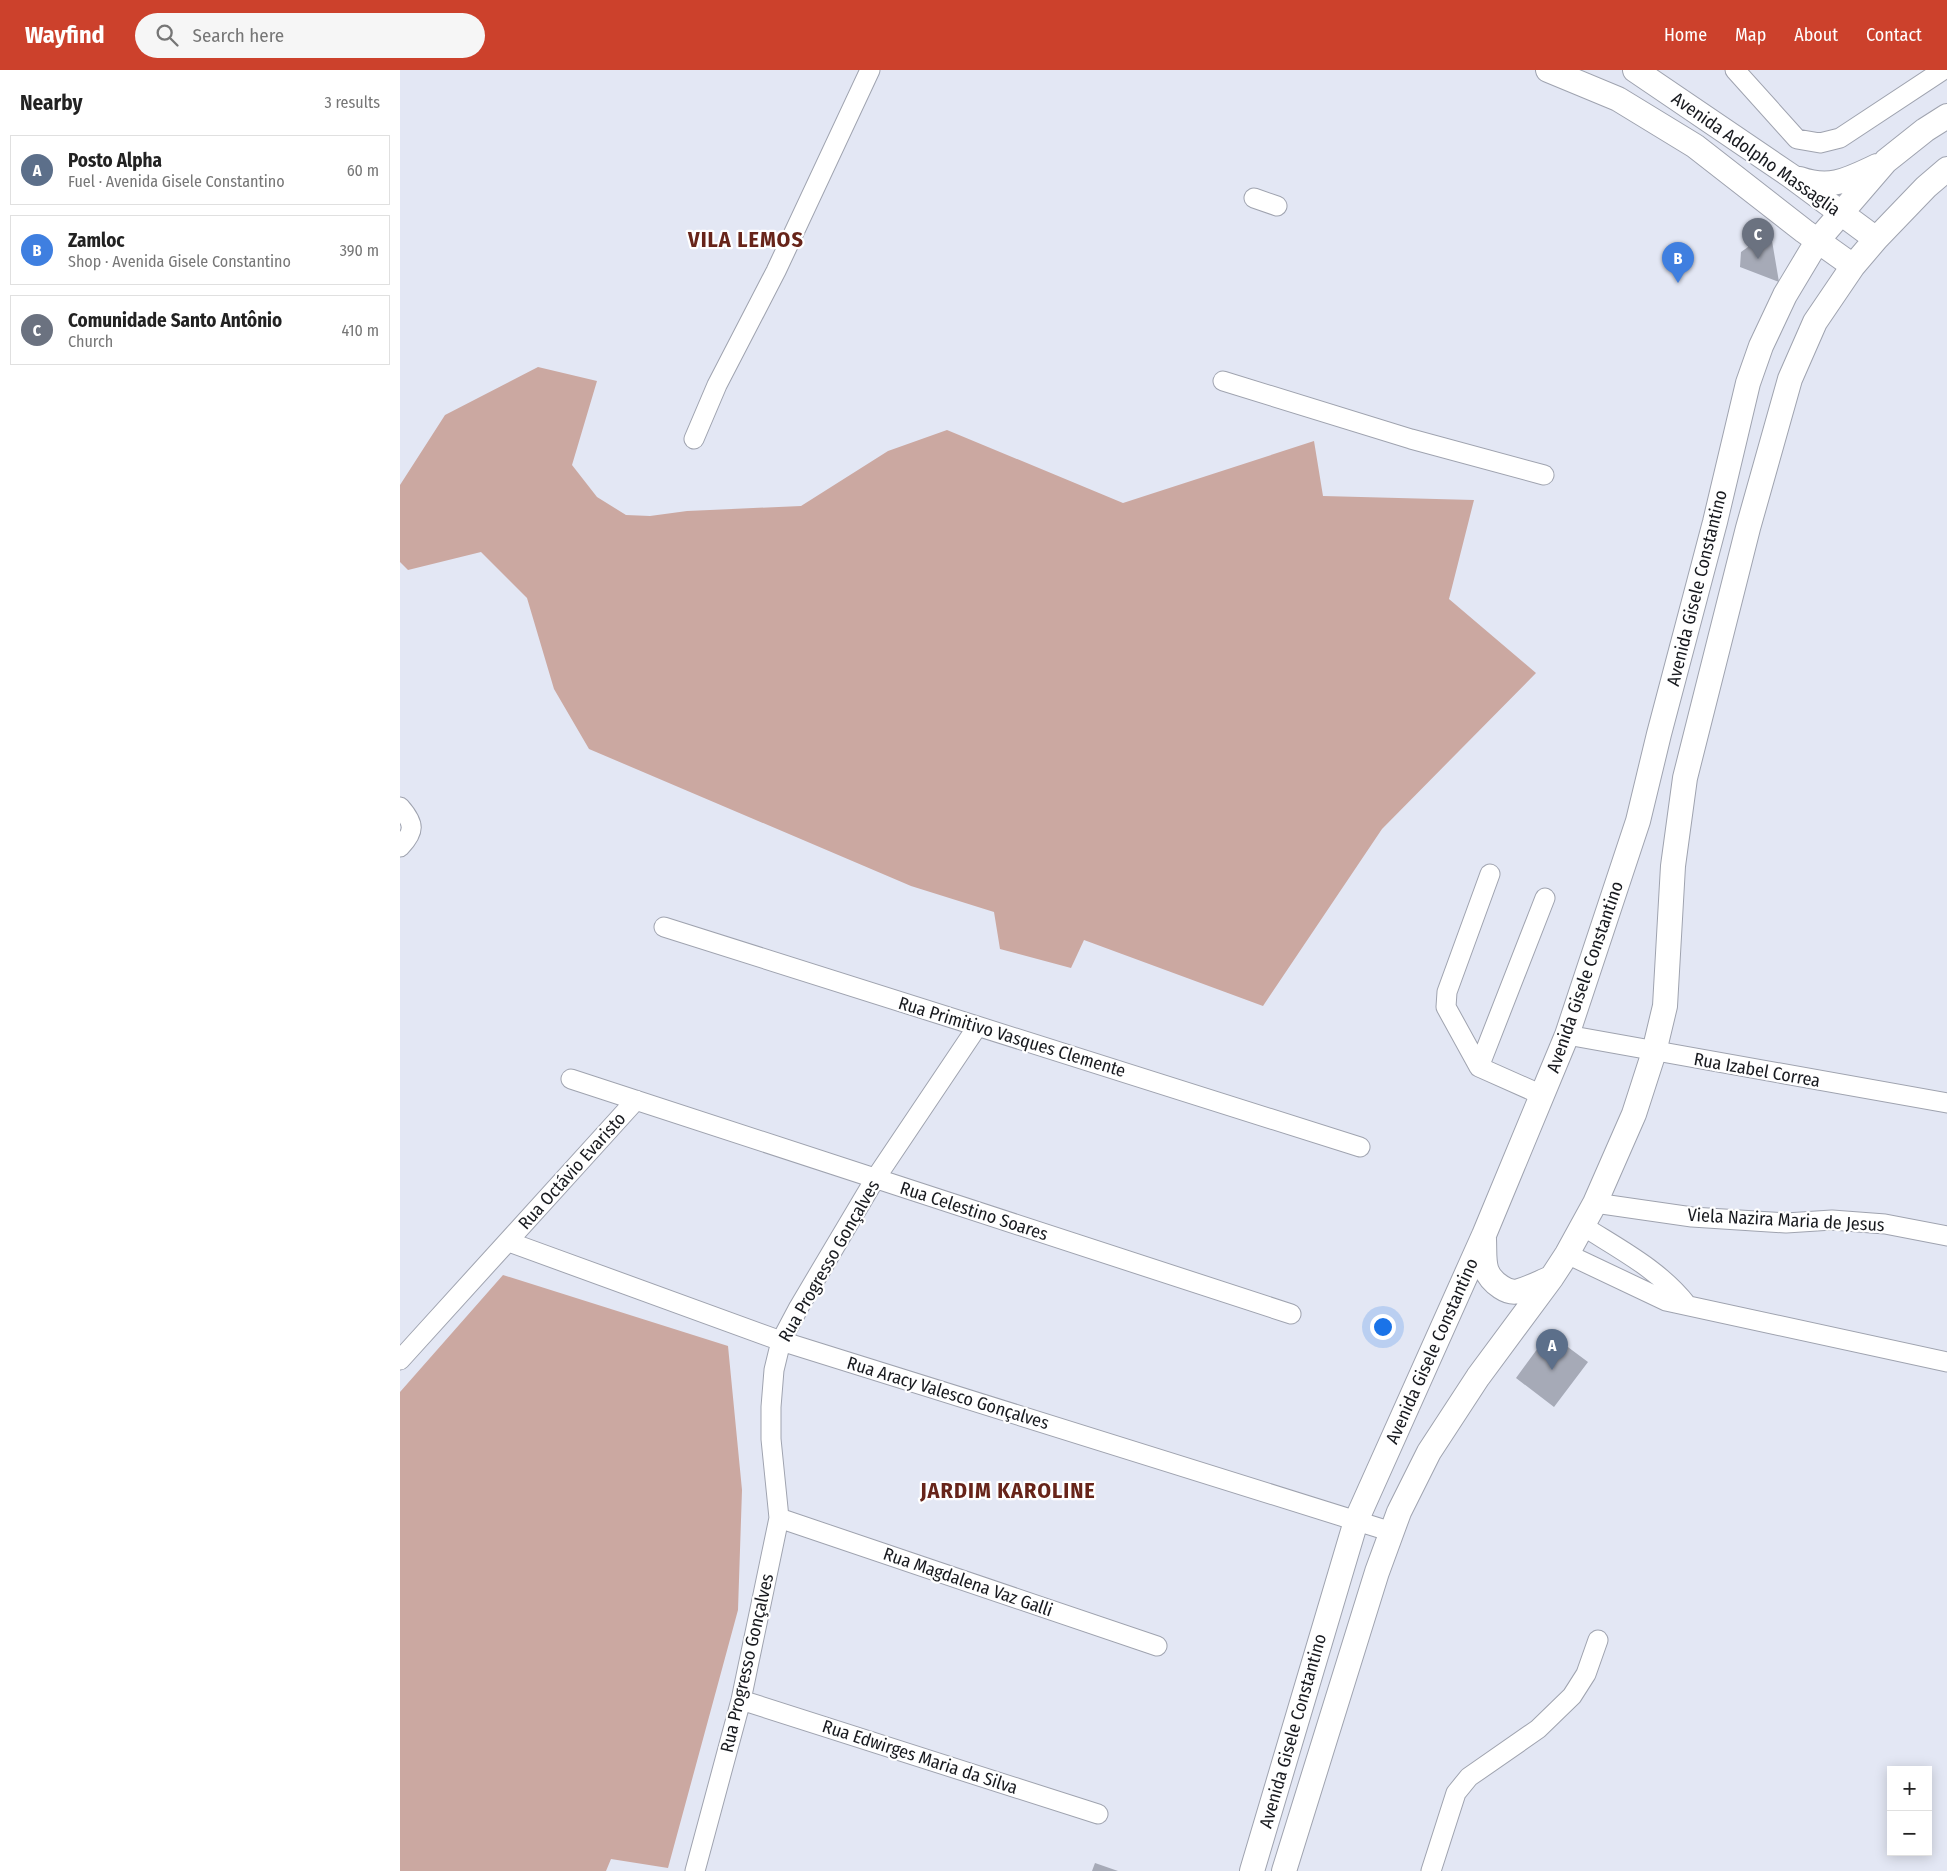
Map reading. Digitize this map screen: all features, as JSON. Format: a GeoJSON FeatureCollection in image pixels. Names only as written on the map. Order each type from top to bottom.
{"type":"FeatureCollection","features":[{"type":"Feature","properties":{"kind":"main road","name":"Avenida Adolpho Massaglia"},"geometry":{"type":"LineString","coordinates":[[1548,70],[1618,99],[1696,146],[1853,266]]}},
{"type":"Feature","properties":{"kind":"main road","name":"Avenida Adolpho Massaglia"},"geometry":{"type":"LineString","coordinates":[[1635,70],[1791,176],[1876,239]]}},
{"type":"Feature","properties":{"kind":"main road","name":"Avenida Gisele Constantino"},"geometry":{"type":"LineString","coordinates":[[1252,1871],[1356,1521],[1484,1235],[1567,1035],[1638,821],[1715,522],[1748,383],[1761,346],[1785,295],[1818,240],[1840,212],[1886,161],[1925,130],[1947,116]]}},
{"type":"Feature","properties":{"kind":"main road"},"geometry":{"type":"LineString","coordinates":[[1791,176],[1812,183],[1830,184],[1853,177],[1886,161]]}},
{"type":"Feature","properties":{"kind":"main road","name":"Avenida Gisele Constantino"},"geometry":{"type":"LineString","coordinates":[[1284,1871],[1377,1572],[1400,1512],[1429,1452],[1478,1376],[1567,1254],[1595,1203],[1634,1114],[1654,1052],[1665,1006],[1673,866],[1685,778],[1748,528],[1790,379],[1815,322],[1853,266],[1926,187],[1947,169]]}},
{"type":"Feature","properties":{"kind":"main road"},"geometry":{"type":"LineString","coordinates":[[1484,1235],[1485,1268],[1492,1281],[1507,1291],[1518,1292],[1552,1277]]}},
{"type":"Feature","properties":{"kind":"street"},"geometry":{"type":"LineString","coordinates":[[694,439],[717,385],[776,271],[870,70]]}},
{"type":"Feature","properties":{"kind":"street"},"geometry":{"type":"LineString","coordinates":[[1735,70],[1797,139],[1820,143],[1840,138],[1943,70]]}},
{"type":"Feature","properties":{"kind":"street"},"geometry":{"type":"LineString","coordinates":[[1254,198],[1277,206]]}},
{"type":"Feature","properties":{"kind":"street"},"geometry":{"type":"LineString","coordinates":[[1223,381],[1410,438],[1544,475]]}},
{"type":"Feature","properties":{"kind":"street"},"geometry":{"type":"LineString","coordinates":[[400,807],[411,823],[413,830],[400,847]]}},
{"type":"Feature","properties":{"kind":"street"},"geometry":{"type":"LineString","coordinates":[[1490,874],[1447,992],[1446,1007],[1479,1067],[1542,1095]]}},
{"type":"Feature","properties":{"kind":"street"},"geometry":{"type":"LineString","coordinates":[[1479,1067],[1545,898]]}},
{"type":"Feature","properties":{"kind":"street","name":"Rua Primitivo Vasques Clemente"},"geometry":{"type":"LineString","coordinates":[[664,927],[1360,1147]]}},
{"type":"Feature","properties":{"kind":"street","name":"Rua Progresso Gonçalves"},"geometry":{"type":"LineString","coordinates":[[697,1871],[741,1700],[779,1518],[771,1439],[771,1407],[774,1370],[781,1341],[875,1179],[977,1027]]}},
{"type":"Feature","properties":{"kind":"street","name":"Rua Izabel Correa"},"geometry":{"type":"LineString","coordinates":[[1567,1035],[1947,1103]]}},
{"type":"Feature","properties":{"kind":"street","name":"Rua Celestino Soares"},"geometry":{"type":"LineString","coordinates":[[571,1079],[1291,1314]]}},
{"type":"Feature","properties":{"kind":"street","name":"Rua Octávio Evaristo"},"geometry":{"type":"LineString","coordinates":[[400,1360],[636,1100]]}},
{"type":"Feature","properties":{"kind":"street","name":"Viela Nazira Maria de Jesus"},"geometry":{"type":"LineString","coordinates":[[1595,1203],[1692,1217],[1786,1224],[1832,1220],[1886,1224],[1947,1236]]}},
{"type":"Feature","properties":{"kind":"street"},"geometry":{"type":"LineString","coordinates":[[1583,1226],[1653,1272],[1674,1288],[1687,1305]]}},
{"type":"Feature","properties":{"kind":"street","name":"Rua Aracy Valesco Gonçalves"},"geometry":{"type":"LineString","coordinates":[[509,1242],[781,1341],[1392,1532]]}},
{"type":"Feature","properties":{"kind":"street"},"geometry":{"type":"LineString","coordinates":[[1567,1254],[1666,1301],[1947,1362]]}},
{"type":"Feature","properties":{"kind":"street","name":"Rua Magdalena Vaz Galli"},"geometry":{"type":"LineString","coordinates":[[779,1518],[1156,1646]]}},
{"type":"Feature","properties":{"kind":"street"},"geometry":{"type":"LineString","coordinates":[[1431,1871],[1456,1793],[1469,1777],[1538,1729],[1572,1696],[1586,1674],[1598,1640]]}},
{"type":"Feature","properties":{"kind":"street","name":"Rua Edwirges Maria da Silva"},"geometry":{"type":"LineString","coordinates":[[741,1700],[1098,1814]]}},
{"type":"Feature","properties":{"kind":"shaded area"},"geometry":{"type":"Polygon","coordinates":[[[538,367],[597,381],[572,465],[597,497],[626,515],[650,516],[687,511],[801,506],[888,451],[947,430],[1123,503],[1314,441],[1323,496],[1474,500],[1449,599],[1536,673],[1382,829],[1263,1006],[1084,940],[1071,968],[1000,949],[994,912],[911,886],[589,749],[554,689],[527,598],[481,552],[408,570],[400,562],[400,485],[445,415],[538,367]]]}},
{"type":"Feature","properties":{"kind":"shaded area"},"geometry":{"type":"Polygon","coordinates":[[[503,1275],[728,1346],[742,1490],[738,1610],[668,1868],[611,1859],[606,1871],[400,1871],[400,1392],[503,1275]]]}},
{"type":"Feature","properties":{"kind":"building"},"geometry":{"type":"Polygon","coordinates":[[[1749,228],[1770,229],[1779,282],[1740,267],[1741,252],[1748,247],[1749,228]]]}},
{"type":"Feature","properties":{"kind":"building"},"geometry":{"type":"Polygon","coordinates":[[[1549,1333],[1588,1362],[1554,1407],[1516,1378],[1549,1333]]]}},
{"type":"Feature","properties":{"kind":"building"},"geometry":{"type":"Polygon","coordinates":[[[1095,1863],[1118,1871],[1092,1871],[1095,1863]]]}},
{"type":"Feature","properties":{"kind":"place","name":"Comunidade Santo Antônio"},"geometry":{"type":"Point","coordinates":[1758,259]}},
{"type":"Feature","properties":{"kind":"place","name":"Zamloc"},"geometry":{"type":"Point","coordinates":[1678,283]}},
{"type":"Feature","properties":{"kind":"place","name":"Posto Alpha"},"geometry":{"type":"Point","coordinates":[1552,1370]}},
{"type":"Feature","properties":{"kind":"district","name":"VILA LEMOS"},"geometry":{"type":"Point","coordinates":[746,239]}},
{"type":"Feature","properties":{"kind":"district","name":"JARDIM KAROLINE"},"geometry":{"type":"Point","coordinates":[1008,1490]}}]}
